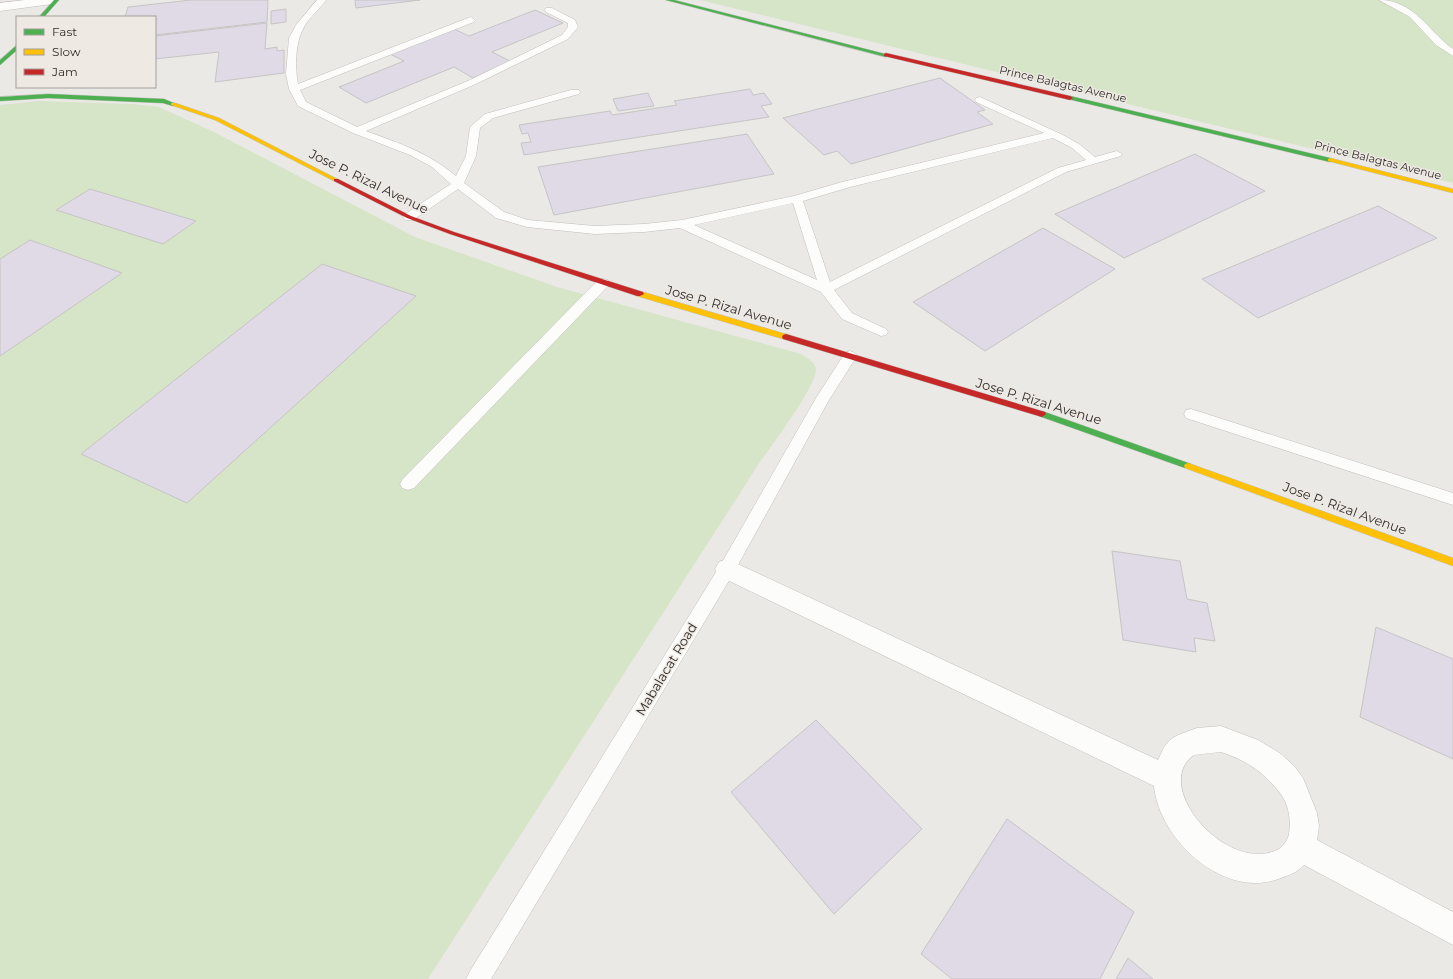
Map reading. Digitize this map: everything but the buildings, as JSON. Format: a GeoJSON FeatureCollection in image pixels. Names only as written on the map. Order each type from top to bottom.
{"type":"FeatureCollection","features":[{"type":"Feature","properties":{"kind":"street"},"geometry":{"type":"LineString","coordinates":[[0,7],[52,0]]}},
{"type":"Feature","properties":{"kind":"street"},"geometry":{"type":"LineString","coordinates":[[42,16],[57,0]]}},
{"type":"Feature","properties":{"kind":"street","name":"Prince Balagtas Avenue"},"geometry":{"type":"LineString","coordinates":[[668,0],[919,63],[1277,147],[1453,191]]}},
{"type":"Feature","properties":{"kind":"street"},"geometry":{"type":"LineString","coordinates":[[0,64],[16,48]]}},
{"type":"Feature","properties":{"kind":"street","name":"Jose P. Rizal Avenue"},"geometry":{"type":"LineString","coordinates":[[0,99],[48,96],[164,101],[217,119],[409,217],[603,283],[1070,423],[1453,562]]}},
{"type":"Feature","properties":{"kind":"street"},"geometry":{"type":"LineString","coordinates":[[727,569],[1167,778]]}},
{"type":"Feature","properties":{"kind":"street"},"geometry":{"type":"LineString","coordinates":[[1222,739],[1244,746],[1266,759],[1286,778],[1300,801],[1305,826],[1301,846],[1287,862],[1265,869],[1242,867],[1217,857],[1196,841],[1180,821],[1169,798],[1167,778],[1172,760],[1183,746],[1201,740],[1222,739]]}},
{"type":"Feature","properties":{"kind":"street"},"geometry":{"type":"LineString","coordinates":[[1301,846],[1453,929]]}},
{"type":"Feature","properties":{"kind":"lane"},"geometry":{"type":"LineString","coordinates":[[322,0],[299,27],[294,38],[291,74],[294,89],[302,104],[357,131],[420,156],[436,165],[458,184],[500,215],[527,223],[595,230],[644,228],[682,224],[797,199],[846,184],[1054,134]]}},
{"type":"Feature","properties":{"kind":"lane"},"geometry":{"type":"LineString","coordinates":[[1383,0],[1413,15],[1438,43],[1453,53]]}},
{"type":"Feature","properties":{"kind":"lane"},"geometry":{"type":"LineString","coordinates":[[357,131],[473,82],[565,36],[573,27],[572,22],[549,10]]}},
{"type":"Feature","properties":{"kind":"lane"},"geometry":{"type":"LineString","coordinates":[[294,89],[472,20]]}},
{"type":"Feature","properties":{"kind":"lane"},"geometry":{"type":"LineString","coordinates":[[409,217],[458,184],[471,156],[475,128],[489,116],[576,92]]}},
{"type":"Feature","properties":{"kind":"lane"},"geometry":{"type":"LineString","coordinates":[[980,100],[1054,134],[1084,152],[1092,158],[1093,161]]}},
{"type":"Feature","properties":{"kind":"lane"},"geometry":{"type":"LineString","coordinates":[[826,290],[1062,170],[1117,154]]}},
{"type":"Feature","properties":{"kind":"lane"},"geometry":{"type":"LineString","coordinates":[[797,199],[826,290],[847,316],[881,332]]}},
{"type":"Feature","properties":{"kind":"lane"},"geometry":{"type":"LineString","coordinates":[[682,224],[826,290]]}},
{"type":"Feature","properties":{"kind":"lane"},"geometry":{"type":"LineString","coordinates":[[408,484],[603,283]]}},
{"type":"Feature","properties":{"kind":"lane","name":"Mabalacat Road"},"geometry":{"type":"LineString","coordinates":[[478,979],[727,569],[824,398],[850,356]]}},
{"type":"Feature","properties":{"kind":"lane"},"geometry":{"type":"LineString","coordinates":[[1191,414],[1453,499]]}},
{"type":"Feature","properties":{"kind":"green space"},"geometry":{"type":"Polygon","coordinates":[[[700,0],[1453,0],[1453,183],[700,0]]]}},
{"type":"Feature","properties":{"kind":"green space"},"geometry":{"type":"Polygon","coordinates":[[[39,101],[132,104],[159,107],[214,132],[415,237],[557,287],[801,354],[810,360],[815,366],[815,377],[801,402],[782,432],[758,465],[428,979],[0,979],[0,105],[39,101]]]}},
{"type":"Feature","properties":{"kind":"traffic: fast"},"geometry":{"type":"LineString","coordinates":[[42,16],[57,0]]}},
{"type":"Feature","properties":{"kind":"traffic: fast"},"geometry":{"type":"LineString","coordinates":[[668,0],[886,55]]}},
{"type":"Feature","properties":{"kind":"traffic: fast"},"geometry":{"type":"LineString","coordinates":[[0,63],[16,48]]}},
{"type":"Feature","properties":{"kind":"traffic: fast"},"geometry":{"type":"LineString","coordinates":[[0,99],[48,96],[164,101],[173,104]]}},
{"type":"Feature","properties":{"kind":"traffic: fast"},"geometry":{"type":"LineString","coordinates":[[1070,98],[1330,160]]}},
{"type":"Feature","properties":{"kind":"traffic: fast"},"geometry":{"type":"LineString","coordinates":[[1042,414],[1188,466]]}},
{"type":"Feature","properties":{"kind":"traffic: slow"},"geometry":{"type":"LineString","coordinates":[[173,104],[217,119],[336,180]]}},
{"type":"Feature","properties":{"kind":"traffic: slow"},"geometry":{"type":"LineString","coordinates":[[1330,160],[1453,191]]}},
{"type":"Feature","properties":{"kind":"traffic: slow"},"geometry":{"type":"LineString","coordinates":[[640,294],[786,337]]}},
{"type":"Feature","properties":{"kind":"traffic: slow"},"geometry":{"type":"LineString","coordinates":[[1188,466],[1453,562]]}},
{"type":"Feature","properties":{"kind":"traffic: jam"},"geometry":{"type":"LineString","coordinates":[[886,55],[1070,98]]}},
{"type":"Feature","properties":{"kind":"traffic: jam"},"geometry":{"type":"LineString","coordinates":[[336,180],[409,217],[452,233],[640,294]]}},
{"type":"Feature","properties":{"kind":"traffic: jam"},"geometry":{"type":"LineString","coordinates":[[786,337],[1042,414]]}}]}
